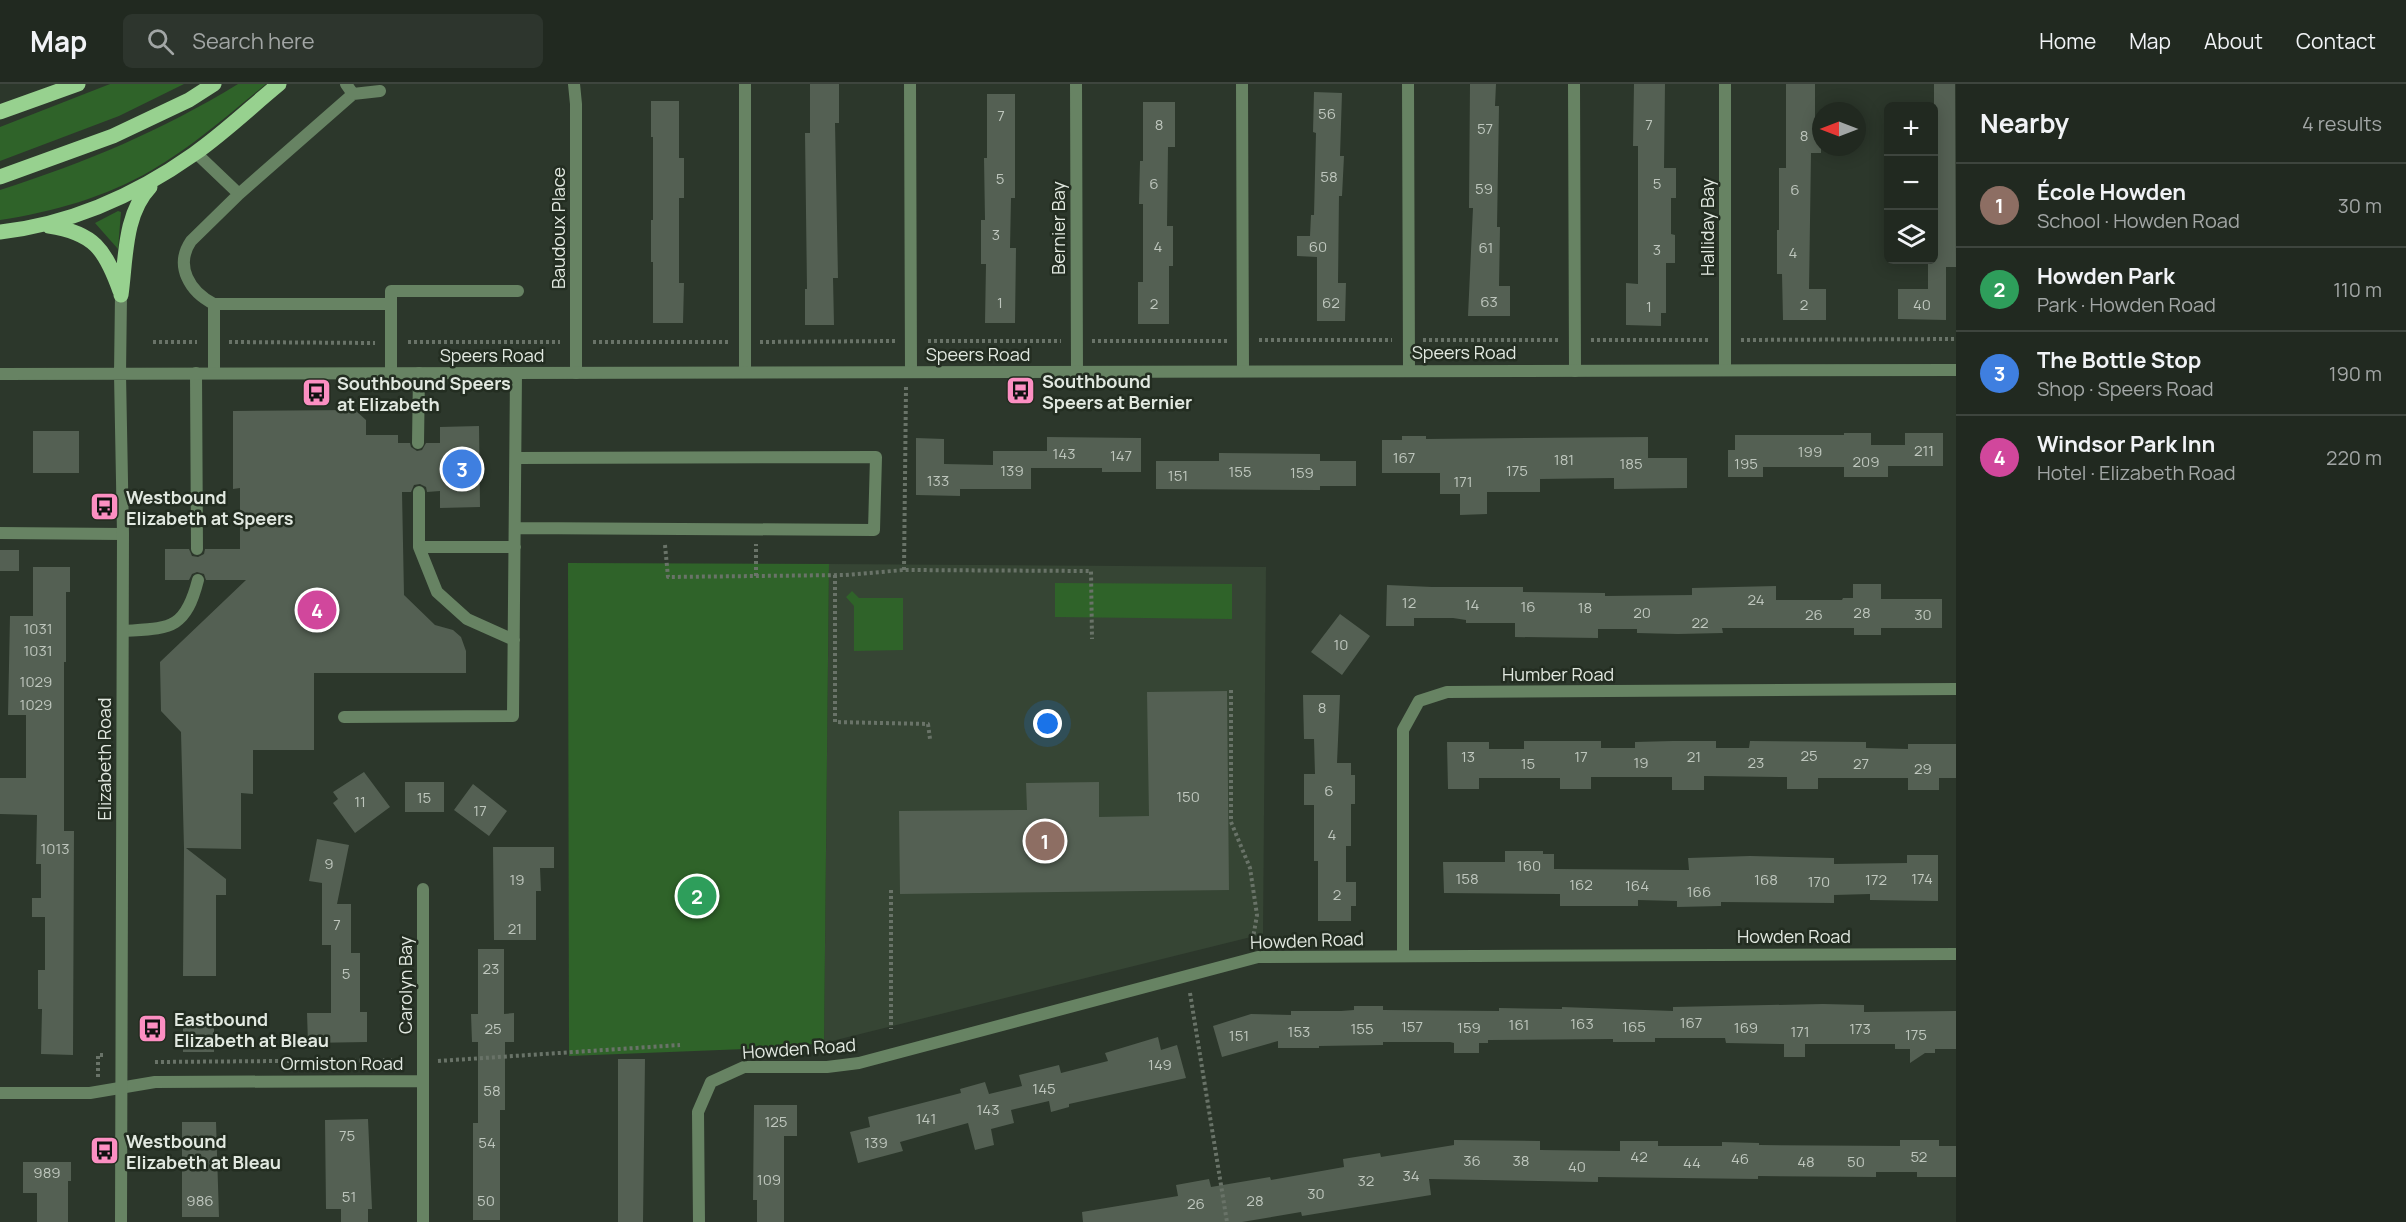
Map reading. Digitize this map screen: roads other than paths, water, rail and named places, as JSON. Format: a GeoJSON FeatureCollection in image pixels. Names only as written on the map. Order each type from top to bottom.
{"type":"FeatureCollection","features":[{"type":"Feature","properties":{"kind":"main road"},"geometry":{"type":"LineString","coordinates":[[0,112],[78,84]]}},
{"type":"Feature","properties":{"kind":"main road"},"geometry":{"type":"LineString","coordinates":[[0,177],[113,136],[189,100],[214,84]]}},
{"type":"Feature","properties":{"kind":"main road"},"geometry":{"type":"LineString","coordinates":[[0,232],[43,225],[117,200],[161,177],[196,153],[279,84]]}},
{"type":"Feature","properties":{"kind":"main road"},"geometry":{"type":"LineString","coordinates":[[121,296],[132,216],[140,197],[161,177]]}},
{"type":"Feature","properties":{"kind":"main road"},"geometry":{"type":"LineString","coordinates":[[43,225],[67,228],[93,240],[103,252],[121,296]]}},
{"type":"Feature","properties":{"kind":"street","name":"Baudoux Place"},"geometry":{"type":"LineString","coordinates":[[574,84],[576,104],[576,372]]}},
{"type":"Feature","properties":{"kind":"street"},"geometry":{"type":"LineString","coordinates":[[745,84],[745,372]]}},
{"type":"Feature","properties":{"kind":"street"},"geometry":{"type":"LineString","coordinates":[[910,84],[911,372]]}},
{"type":"Feature","properties":{"kind":"street","name":"Bernier Bay"},"geometry":{"type":"LineString","coordinates":[[1076,84],[1077,371]]}},
{"type":"Feature","properties":{"kind":"street"},"geometry":{"type":"LineString","coordinates":[[1242,84],[1243,370]]}},
{"type":"Feature","properties":{"kind":"street"},"geometry":{"type":"LineString","coordinates":[[1408,84],[1409,370]]}},
{"type":"Feature","properties":{"kind":"street"},"geometry":{"type":"LineString","coordinates":[[1574,84],[1575,370]]}},
{"type":"Feature","properties":{"kind":"street","name":"Halliday Bay"},"geometry":{"type":"LineString","coordinates":[[1725,84],[1725,370]]}},
{"type":"Feature","properties":{"kind":"street"},"geometry":{"type":"LineString","coordinates":[[380,91],[350,89],[201,229],[186,248],[184,267],[186,277],[202,298],[214,304],[391,303]]}},
{"type":"Feature","properties":{"kind":"street"},"geometry":{"type":"LineString","coordinates":[[196,153],[239,194]]}},
{"type":"Feature","properties":{"kind":"street"},"geometry":{"type":"LineString","coordinates":[[391,372],[391,291],[519,291]]}},
{"type":"Feature","properties":{"kind":"street","name":"Elizabeth Road"},"geometry":{"type":"LineString","coordinates":[[121,296],[123,534],[121,1222]]}},
{"type":"Feature","properties":{"kind":"street"},"geometry":{"type":"LineString","coordinates":[[214,304],[214,373]]}},
{"type":"Feature","properties":{"kind":"street","name":"Speers Road"},"geometry":{"type":"LineString","coordinates":[[0,374],[1956,370]]}},
{"type":"Feature","properties":{"kind":"street"},"geometry":{"type":"LineString","coordinates":[[418,443],[419,372]]}},
{"type":"Feature","properties":{"kind":"street"},"geometry":{"type":"LineString","coordinates":[[344,717],[513,716],[516,372]]}},
{"type":"Feature","properties":{"kind":"street"},"geometry":{"type":"LineString","coordinates":[[196,373],[197,549]]}},
{"type":"Feature","properties":{"kind":"street"},"geometry":{"type":"LineString","coordinates":[[516,458],[876,458],[874,530],[516,528]]}},
{"type":"Feature","properties":{"kind":"street"},"geometry":{"type":"LineString","coordinates":[[419,492],[419,548],[437,592],[467,619],[514,640]]}},
{"type":"Feature","properties":{"kind":"street"},"geometry":{"type":"LineString","coordinates":[[0,533],[123,534]]}},
{"type":"Feature","properties":{"kind":"street"},"geometry":{"type":"LineString","coordinates":[[419,548],[515,547]]}},
{"type":"Feature","properties":{"kind":"street"},"geometry":{"type":"LineString","coordinates":[[123,631],[169,628],[181,618],[192,602],[198,580]]}},
{"type":"Feature","properties":{"kind":"street","name":"Humber Road"},"geometry":{"type":"LineString","coordinates":[[1403,955],[1403,730],[1419,701],[1447,692],[1956,690]]}},
{"type":"Feature","properties":{"kind":"street","name":"Carolyn Bay"},"geometry":{"type":"LineString","coordinates":[[423,889],[423,1081]]}},
{"type":"Feature","properties":{"kind":"street","name":"Howden Road"},"geometry":{"type":"LineString","coordinates":[[699,1222],[698,1112],[711,1082],[744,1067],[827,1067],[859,1063],[1258,957],[1956,954]]}},
{"type":"Feature","properties":{"kind":"street","name":"Ormiston Road"},"geometry":{"type":"LineString","coordinates":[[0,1093],[98,1092],[155,1082],[423,1081],[423,1222]]}},
{"type":"Feature","properties":{"kind":"place","name":"Southbound Speers at Bernier"},"geometry":{"type":"Point","coordinates":[1021,391]}},
{"type":"Feature","properties":{"kind":"place","name":"Southbound Speers at Elizabeth"},"geometry":{"type":"Point","coordinates":[316,393]}},
{"type":"Feature","properties":{"kind":"place","name":"The Bottle Stop"},"geometry":{"type":"Point","coordinates":[462,469]}},
{"type":"Feature","properties":{"kind":"place","name":"Westbound Elizabeth at Speers"},"geometry":{"type":"Point","coordinates":[105,507]}},
{"type":"Feature","properties":{"kind":"place","name":"Windsor Park Inn"},"geometry":{"type":"Point","coordinates":[317,610]}},
{"type":"Feature","properties":{"kind":"place","name":"École Howden"},"geometry":{"type":"Point","coordinates":[1045,841]}},
{"type":"Feature","properties":{"kind":"place","name":"Howden Park"},"geometry":{"type":"Point","coordinates":[697,896]}},
{"type":"Feature","properties":{"kind":"place","name":"Eastbound Elizabeth at Bleau"},"geometry":{"type":"Point","coordinates":[153,1029]}},
{"type":"Feature","properties":{"kind":"place","name":"Westbound Elizabeth at Bleau"},"geometry":{"type":"Point","coordinates":[105,1151]}}]}
